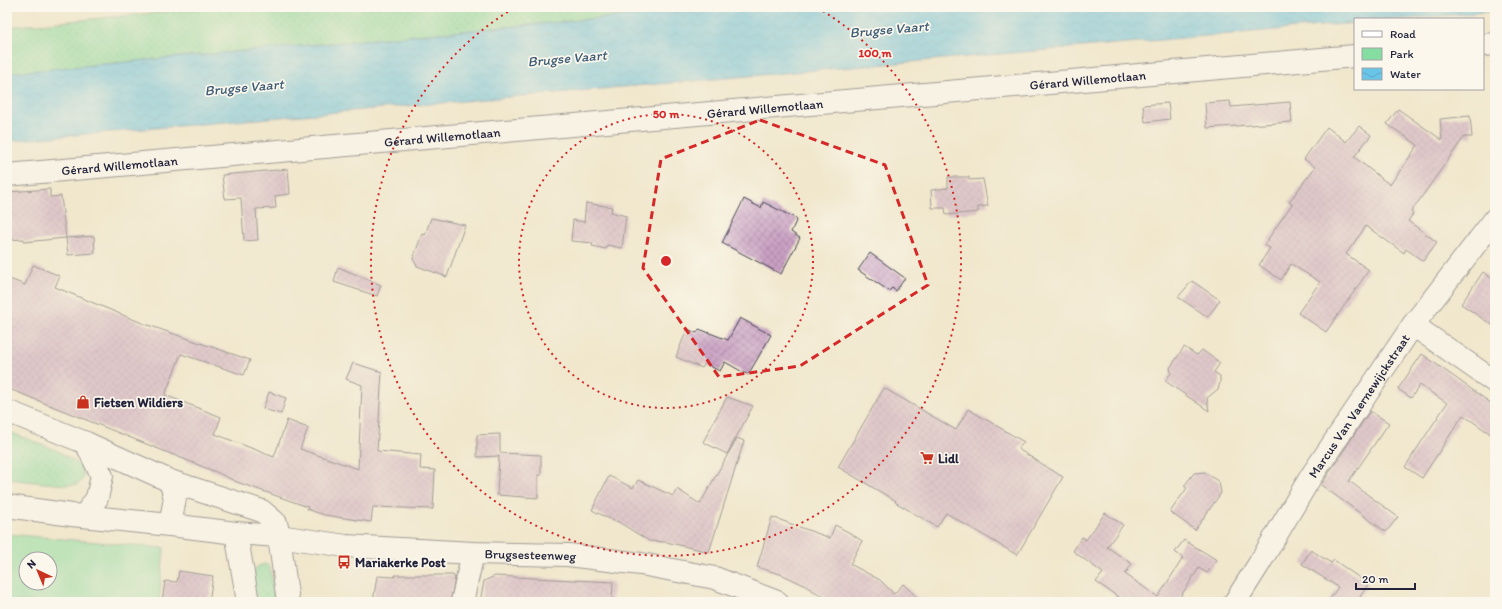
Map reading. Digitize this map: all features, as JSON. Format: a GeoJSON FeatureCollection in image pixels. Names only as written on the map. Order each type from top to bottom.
{"type":"FeatureCollection","features":[{"type":"Feature","properties":{"kind":"street"},"geometry":{"type":"LineString","coordinates":[[1484,45],[1495,44]]}},
{"type":"Feature","properties":{"kind":"street","name":"Gérard Willemotlaan"},"geometry":{"type":"LineString","coordinates":[[7,175],[1354,56]]}},
{"type":"Feature","properties":{"kind":"street","name":"Marcus Van Vaernewijckstraat"},"geometry":{"type":"LineString","coordinates":[[1235,602],[1310,478],[1413,325],[1495,219]]}},
{"type":"Feature","properties":{"kind":"street"},"geometry":{"type":"LineString","coordinates":[[1413,325],[1495,382]]}},
{"type":"Feature","properties":{"kind":"street"},"geometry":{"type":"LineString","coordinates":[[7,411],[86,443],[170,481],[262,511],[276,523],[288,602]]}},
{"type":"Feature","properties":{"kind":"street"},"geometry":{"type":"LineString","coordinates":[[84,516],[97,498],[102,476],[86,443]]}},
{"type":"Feature","properties":{"kind":"street"},"geometry":{"type":"LineString","coordinates":[[170,481],[175,498],[170,524]]}},
{"type":"Feature","properties":{"kind":"street","name":"Brugsesteenweg"},"geometry":{"type":"LineString","coordinates":[[7,506],[84,516],[170,524],[236,533],[279,536],[346,546],[473,553],[568,555],[641,564],[715,578],[778,602]]}},
{"type":"Feature","properties":{"kind":"street"},"geometry":{"type":"LineString","coordinates":[[236,533],[248,602]]}},
{"type":"Feature","properties":{"kind":"street"},"geometry":{"type":"LineString","coordinates":[[462,602],[473,553]]}},
{"type":"Feature","properties":{"kind":"highlighted area"},"geometry":{"type":"Polygon","coordinates":[[[760,120],[885,165],[928,285],[800,366],[719,377],[643,268],[661,159],[760,120]]]}},
{"type":"Feature","properties":{"kind":"green space"},"geometry":{"type":"Polygon","coordinates":[[[218,7],[722,7],[7,73],[7,27],[218,7]]]}},
{"type":"Feature","properties":{"kind":"green space"},"geometry":{"type":"Polygon","coordinates":[[[7,431],[58,451],[81,466],[84,476],[78,484],[73,485],[7,479],[7,431]]]}},
{"type":"Feature","properties":{"kind":"green space"},"geometry":{"type":"Polygon","coordinates":[[[7,534],[164,548],[159,602],[7,602],[7,534]]]}},
{"type":"Feature","properties":{"kind":"green space"},"geometry":{"type":"Polygon","coordinates":[[[265,564],[270,567],[275,602],[256,602],[252,572],[258,566],[265,564]]]}},
{"type":"Feature","properties":{"kind":"water","name":"Brugse Vaart"},"geometry":{"type":"Polygon","coordinates":[[[722,7],[1495,7],[1495,11],[1417,18],[1354,18],[1354,23],[7,141],[7,73],[722,7]]]}},
{"type":"Feature","properties":{"kind":"building"},"geometry":{"type":"Polygon","coordinates":[[[1230,101],[1231,107],[1290,102],[1292,122],[1207,128],[1205,103],[1230,101]]]}},
{"type":"Feature","properties":{"kind":"building"},"geometry":{"type":"Polygon","coordinates":[[[1168,103],[1170,119],[1145,122],[1143,105],[1168,103]]]}},
{"type":"Feature","properties":{"kind":"building"},"geometry":{"type":"Polygon","coordinates":[[[1398,109],[1442,140],[1440,119],[1470,116],[1472,137],[1464,137],[1411,212],[1413,214],[1408,221],[1437,242],[1423,261],[1406,249],[1404,253],[1366,226],[1346,254],[1369,270],[1326,332],[1298,313],[1320,282],[1291,264],[1281,280],[1259,265],[1270,248],[1264,245],[1292,204],[1289,202],[1315,167],[1304,159],[1327,127],[1346,142],[1359,126],[1371,135],[1354,157],[1390,185],[1418,145],[1387,124],[1398,109]]]}},
{"type":"Feature","properties":{"kind":"building"},"geometry":{"type":"Polygon","coordinates":[[[288,169],[290,194],[275,196],[276,208],[256,209],[258,240],[244,241],[241,198],[225,199],[222,175],[288,169]]]}},
{"type":"Feature","properties":{"kind":"building"},"geometry":{"type":"Polygon","coordinates":[[[948,177],[969,177],[969,180],[983,179],[988,206],[978,207],[978,212],[946,215],[945,208],[932,208],[931,190],[948,188],[948,177]]]}},
{"type":"Feature","properties":{"kind":"building"},"geometry":{"type":"Polygon","coordinates":[[[50,189],[50,197],[61,196],[66,238],[24,242],[24,239],[7,240],[7,192],[50,189]]]}},
{"type":"Feature","properties":{"kind":"building"},"geometry":{"type":"Polygon","coordinates":[[[744,199],[761,208],[763,202],[797,219],[791,232],[800,238],[781,274],[722,243],[744,199]]]}},
{"type":"Feature","properties":{"kind":"building"},"geometry":{"type":"Polygon","coordinates":[[[586,203],[612,207],[611,212],[626,216],[622,248],[607,245],[606,249],[592,246],[593,243],[571,241],[573,220],[584,222],[586,203]]]}},
{"type":"Feature","properties":{"kind":"building"},"geometry":{"type":"Polygon","coordinates":[[[431,218],[465,225],[447,277],[417,266],[413,259],[422,234],[425,235],[431,218]]]}},
{"type":"Feature","properties":{"kind":"building"},"geometry":{"type":"Polygon","coordinates":[[[94,236],[95,253],[68,255],[66,238],[94,236]]]}},
{"type":"Feature","properties":{"kind":"building"},"geometry":{"type":"Polygon","coordinates":[[[870,253],[905,278],[896,291],[892,288],[889,291],[858,270],[870,253]]]}},
{"type":"Feature","properties":{"kind":"building"},"geometry":{"type":"Polygon","coordinates":[[[33,265],[60,276],[55,287],[142,323],[250,360],[244,375],[181,354],[165,395],[221,417],[215,434],[274,457],[287,420],[308,428],[300,449],[358,469],[362,385],[346,379],[353,363],[382,372],[377,451],[421,455],[420,469],[435,470],[433,509],[373,507],[371,522],[324,515],[307,509],[308,507],[237,482],[216,472],[7,388],[7,278],[25,285],[33,265]]]}},
{"type":"Feature","properties":{"kind":"building"},"geometry":{"type":"Polygon","coordinates":[[[338,267],[381,285],[377,296],[334,282],[338,267]]]}},
{"type":"Feature","properties":{"kind":"building"},"geometry":{"type":"Polygon","coordinates":[[[1483,272],[1495,281],[1495,327],[1461,304],[1483,272]]]}},
{"type":"Feature","properties":{"kind":"building"},"geometry":{"type":"Polygon","coordinates":[[[1192,281],[1220,300],[1208,317],[1178,297],[1192,281]]]}},
{"type":"Feature","properties":{"kind":"building"},"geometry":{"type":"Polygon","coordinates":[[[740,318],[771,335],[748,375],[725,362],[720,371],[705,364],[702,368],[676,357],[687,329],[697,333],[699,329],[728,340],[740,318]]]}},
{"type":"Feature","properties":{"kind":"building"},"geometry":{"type":"Polygon","coordinates":[[[1184,347],[1197,355],[1202,350],[1220,363],[1214,372],[1220,376],[1218,389],[1207,398],[1209,411],[1165,381],[1171,373],[1170,368],[1184,347]]]}},
{"type":"Feature","properties":{"kind":"building"},"geometry":{"type":"Polygon","coordinates":[[[1422,354],[1495,406],[1495,437],[1463,415],[1422,478],[1405,467],[1447,403],[1420,385],[1411,398],[1398,389],[1422,354]]]}},
{"type":"Feature","properties":{"kind":"building"},"geometry":{"type":"Polygon","coordinates":[[[884,388],[956,430],[968,409],[1024,442],[1018,449],[1063,477],[1017,555],[946,513],[937,527],[838,467],[884,388]]]}},
{"type":"Feature","properties":{"kind":"building"},"geometry":{"type":"Polygon","coordinates":[[[269,392],[286,398],[281,414],[263,409],[269,392]]]}},
{"type":"Feature","properties":{"kind":"building"},"geometry":{"type":"Polygon","coordinates":[[[727,397],[753,406],[727,454],[703,442],[727,397]]]}},
{"type":"Feature","properties":{"kind":"building"},"geometry":{"type":"Polygon","coordinates":[[[1370,411],[1389,423],[1349,481],[1398,517],[1386,532],[1321,485],[1370,411]]]}},
{"type":"Feature","properties":{"kind":"building"},"geometry":{"type":"Polygon","coordinates":[[[500,434],[500,453],[541,455],[541,475],[538,475],[538,498],[497,495],[499,456],[477,457],[477,435],[500,434]]]}},
{"type":"Feature","properties":{"kind":"building"},"geometry":{"type":"Polygon","coordinates":[[[737,438],[744,441],[709,552],[666,542],[649,541],[617,521],[616,522],[592,510],[609,476],[633,488],[638,480],[673,496],[677,489],[700,504],[737,438]]]}},
{"type":"Feature","properties":{"kind":"building"},"geometry":{"type":"Polygon","coordinates":[[[1205,472],[1219,482],[1221,493],[1195,530],[1170,512],[1187,488],[1184,486],[1194,473],[1205,472]]]}},
{"type":"Feature","properties":{"kind":"building"},"geometry":{"type":"Polygon","coordinates":[[[1105,513],[1123,525],[1107,547],[1132,564],[1125,574],[1158,597],[1183,558],[1175,552],[1184,540],[1217,560],[1207,573],[1199,568],[1177,602],[1126,602],[1096,582],[1103,573],[1073,551],[1082,537],[1086,540],[1105,513]]]}},
{"type":"Feature","properties":{"kind":"building"},"geometry":{"type":"Polygon","coordinates":[[[772,517],[830,538],[835,525],[850,533],[862,541],[850,564],[880,580],[894,594],[903,584],[922,602],[832,602],[802,584],[783,575],[757,567],[772,517]]]}},
{"type":"Feature","properties":{"kind":"building"},"geometry":{"type":"Polygon","coordinates":[[[1311,550],[1331,563],[1334,560],[1368,584],[1357,602],[1328,602],[1338,587],[1302,564],[1311,550]]]}},
{"type":"Feature","properties":{"kind":"building"},"geometry":{"type":"Polygon","coordinates":[[[179,571],[213,576],[209,602],[162,602],[165,581],[177,582],[179,571]]]}},
{"type":"Feature","properties":{"kind":"building"},"geometry":{"type":"Polygon","coordinates":[[[395,575],[453,575],[455,578],[450,602],[373,602],[377,576],[395,577],[395,575]]]}},
{"type":"Feature","properties":{"kind":"building"},"geometry":{"type":"Polygon","coordinates":[[[495,576],[613,582],[612,602],[480,602],[484,581],[495,576]]]}},
{"type":"Feature","properties":{"kind":"place","name":"Fietsen Wildiers"},"geometry":{"type":"Point","coordinates":[83,402]}},
{"type":"Feature","properties":{"kind":"place","name":"Lidl"},"geometry":{"type":"Point","coordinates":[927,458]}},
{"type":"Feature","properties":{"kind":"place","name":"Mariakerke Post"},"geometry":{"type":"Point","coordinates":[344,562]}}]}
